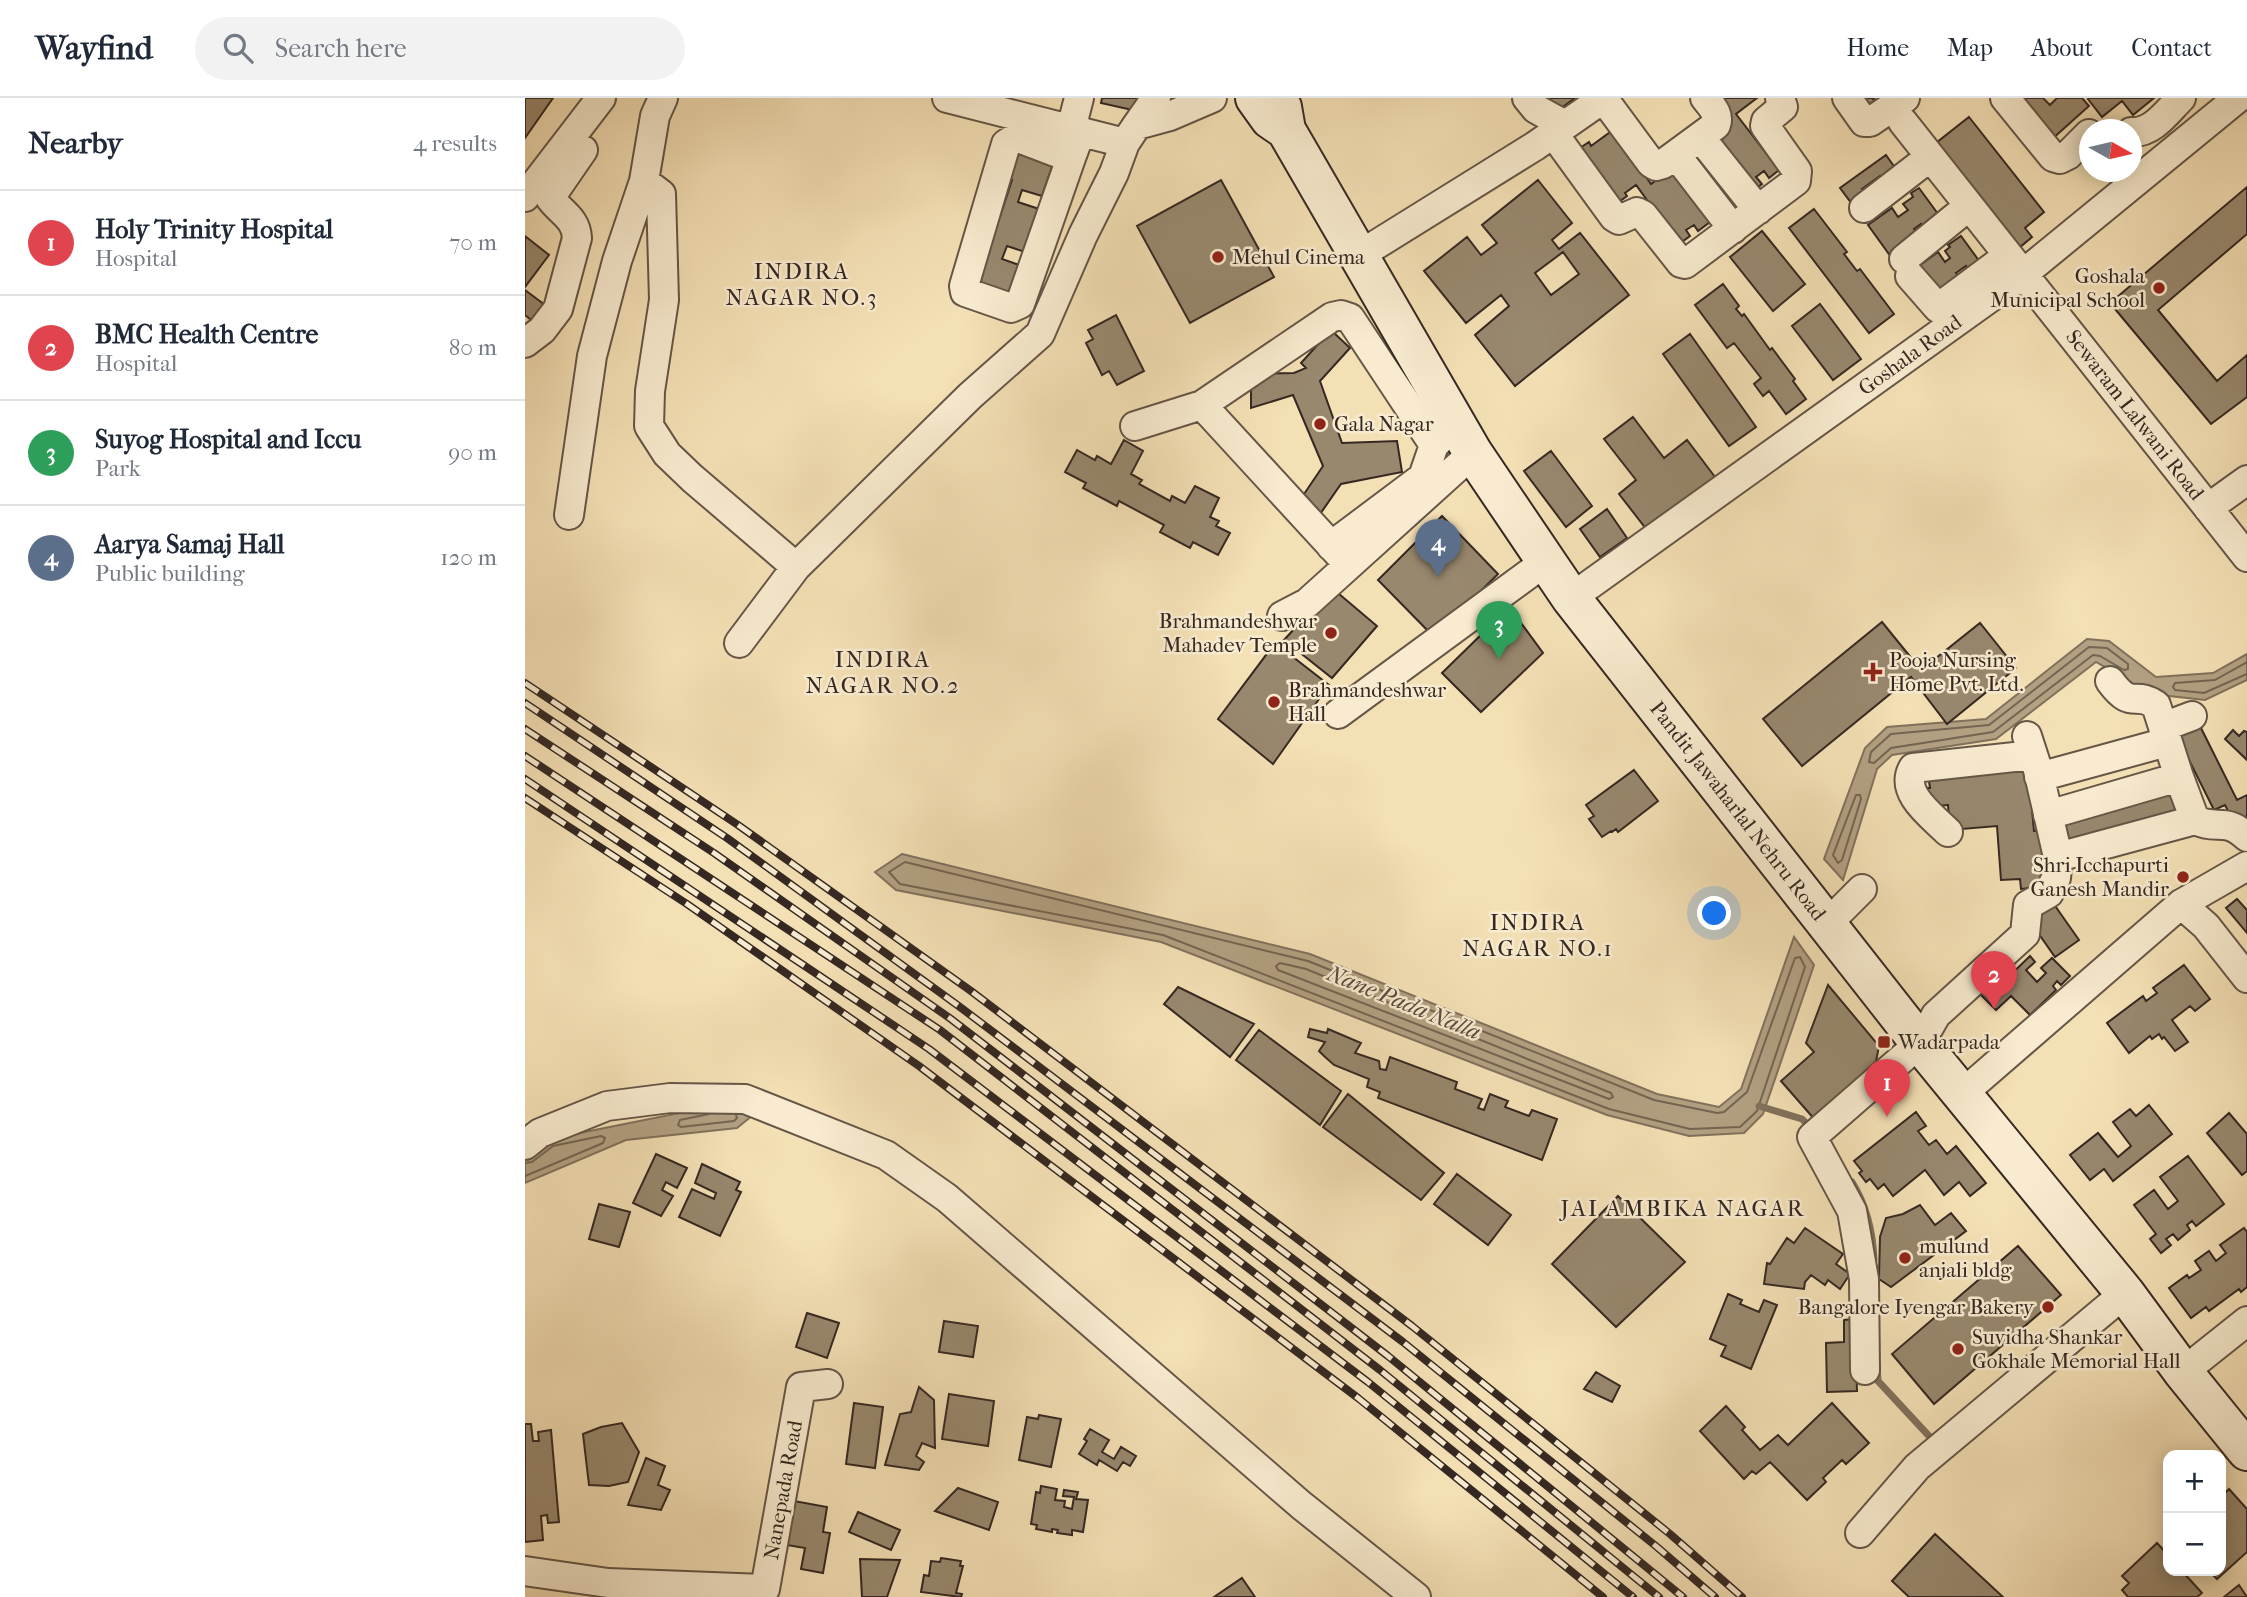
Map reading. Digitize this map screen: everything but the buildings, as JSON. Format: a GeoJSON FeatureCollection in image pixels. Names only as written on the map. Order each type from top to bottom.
{"type":"FeatureCollection","features":[{"type":"Feature","properties":{"kind":"street"},"geometry":{"type":"LineString","coordinates":[[525,343],[542,330],[558,309],[577,238],[574,221],[550,198],[601,98]]}},
{"type":"Feature","properties":{"kind":"street"},"geometry":{"type":"LineString","coordinates":[[569,515],[592,356],[617,261],[644,181],[655,116],[663,98]]}},
{"type":"Feature","properties":{"kind":"street"},"geometry":{"type":"LineString","coordinates":[[947,98],[1131,134],[1212,98]]}},
{"type":"Feature","properties":{"kind":"street"},"geometry":{"type":"LineString","coordinates":[[1071,158],[1021,139],[1015,138],[1006,144],[964,286],[965,292],[1011,308],[1020,304],[1071,158],[1067,120],[1079,98]]}},
{"type":"Feature","properties":{"kind":"street"},"geometry":{"type":"LineString","coordinates":[[739,643],[796,567],[970,396],[1040,334],[1131,134],[1156,98]]}},
{"type":"Feature","properties":{"kind":"street","name":"Pandit Jawaharlal Nehru Road"},"geometry":{"type":"LineString","coordinates":[[1255,98],[1270,119],[1281,114],[1358,256],[1391,348],[1454,441],[1571,598],[1920,1043],[2125,1293],[2183,1372],[2247,1451]]}},
{"type":"Feature","properties":{"kind":"street"},"geometry":{"type":"LineString","coordinates":[[1527,98],[1559,129],[1614,217],[1619,220],[1637,212],[1643,215],[1681,263],[1688,263],[1796,181],[1797,171],[1765,126],[1766,121],[1783,107],[1780,98]]}},
{"type":"Feature","properties":{"kind":"street"},"geometry":{"type":"LineString","coordinates":[[1358,256],[1559,129],[1603,98],[1651,163],[1656,166],[1663,164],[1716,125],[1718,119],[1705,98]]}},
{"type":"Feature","properties":{"kind":"street"},"geometry":{"type":"LineString","coordinates":[[1847,98],[1864,122],[1904,110]]}},
{"type":"Feature","properties":{"kind":"street"},"geometry":{"type":"LineString","coordinates":[[2005,98],[2053,157],[2060,159],[2068,155],[2079,144]]}},
{"type":"Feature","properties":{"kind":"street","name":"Goshala Road"},"geometry":{"type":"LineString","coordinates":[[1571,598],[2011,274],[2238,98]]}},
{"type":"Feature","properties":{"kind":"street"},"geometry":{"type":"LineString","coordinates":[[2142,133],[2175,104],[2192,136]]}},
{"type":"Feature","properties":{"kind":"street","name":"Sewaram Lalwani Road"},"geometry":{"type":"LineString","coordinates":[[1904,110],[1967,214],[2011,274],[2247,556]]}},
{"type":"Feature","properties":{"kind":"street"},"geometry":{"type":"LineString","coordinates":[[1700,137],[1758,210]]}},
{"type":"Feature","properties":{"kind":"street"},"geometry":{"type":"LineString","coordinates":[[1676,155],[1733,229]]}},
{"type":"Feature","properties":{"kind":"street"},"geometry":{"type":"LineString","coordinates":[[1864,208],[1930,156]]}},
{"type":"Feature","properties":{"kind":"street"},"geometry":{"type":"LineString","coordinates":[[525,197],[568,160]]}},
{"type":"Feature","properties":{"kind":"street"},"geometry":{"type":"LineString","coordinates":[[644,181],[661,194],[664,300],[650,391],[649,426],[667,454],[692,478],[796,567]]}},
{"type":"Feature","properties":{"kind":"street"},"geometry":{"type":"LineString","coordinates":[[1967,214],[1907,267],[1938,308],[2011,274]]}},
{"type":"Feature","properties":{"kind":"street"},"geometry":{"type":"LineString","coordinates":[[1135,426],[1202,405],[1332,317],[1341,315],[1350,318],[1391,348]]}},
{"type":"Feature","properties":{"kind":"street"},"geometry":{"type":"LineString","coordinates":[[1202,405],[1340,556]]}},
{"type":"Feature","properties":{"kind":"street"},"geometry":{"type":"LineString","coordinates":[[1340,556],[1423,477],[1454,441]]}},
{"type":"Feature","properties":{"kind":"street"},"geometry":{"type":"LineString","coordinates":[[1282,615],[1307,603],[1340,556],[1454,441]]}},
{"type":"Feature","properties":{"kind":"street"},"geometry":{"type":"LineString","coordinates":[[2208,508],[2247,480]]}},
{"type":"Feature","properties":{"kind":"street"},"geometry":{"type":"LineString","coordinates":[[1338,714],[1545,562]]}},
{"type":"Feature","properties":{"kind":"street"},"geometry":{"type":"LineString","coordinates":[[2110,681],[2120,695],[2127,699],[2151,701],[2156,705],[2195,820]]}},
{"type":"Feature","properties":{"kind":"street"},"geometry":{"type":"LineString","coordinates":[[1948,832],[1914,796],[1910,775],[1913,768],[2033,756],[2165,734],[2192,716]]}},
{"type":"Feature","properties":{"kind":"street"},"geometry":{"type":"LineString","coordinates":[[1865,1370],[1864,1279],[1852,1211],[1812,1137],[1920,1043],[1936,1015],[2025,933],[2028,905],[2049,893],[2056,878],[2058,856],[2033,756]]}},
{"type":"Feature","properties":{"kind":"street"},"geometry":{"type":"LineString","coordinates":[[2048,815],[2179,777]]}},
{"type":"Feature","properties":{"kind":"street"},"geometry":{"type":"LineString","coordinates":[[2058,856],[2195,820],[2202,823],[2229,824],[2247,837]]}},
{"type":"Feature","properties":{"kind":"street"},"geometry":{"type":"LineString","coordinates":[[1962,1094],[2181,904],[2247,866]]}},
{"type":"Feature","properties":{"kind":"street"},"geometry":{"type":"LineString","coordinates":[[1827,924],[1862,889]]}},
{"type":"Feature","properties":{"kind":"street"},"geometry":{"type":"LineString","coordinates":[[2181,904],[2206,926],[2247,978]]}},
{"type":"Feature","properties":{"kind":"street"},"geometry":{"type":"LineString","coordinates":[[525,1144],[540,1133],[607,1106],[670,1098],[745,1099],[886,1155],[947,1198],[1301,1505],[1416,1597]]}},
{"type":"Feature","properties":{"kind":"street"},"geometry":{"type":"LineString","coordinates":[[1860,1534],[1917,1467],[2125,1293]]}},
{"type":"Feature","properties":{"kind":"street"},"geometry":{"type":"LineString","coordinates":[[2183,1372],[2247,1321]]}},
{"type":"Feature","properties":{"kind":"street","name":"Nanepada Road"},"geometry":{"type":"LineString","coordinates":[[525,1571],[608,1583],[765,1589],[801,1387],[828,1384]]}},
{"type":"Feature","properties":{"kind":"water"},"geometry":{"type":"Polygon","coordinates":[[[2087,639],[2109,641],[2156,677],[2213,673],[2247,654],[2247,680],[2205,700],[2151,694],[2096,662],[1996,739],[1892,755],[1877,769],[1843,880],[1824,859],[1865,748],[1887,727],[1986,719],[2087,639]]]}},
{"type":"Feature","properties":{"kind":"water","name":"Nane Pada Nalla"},"geometry":{"type":"Polygon","coordinates":[[[902,854],[1310,954],[1657,1094],[1719,1107],[1741,1089],[1794,937],[1814,965],[1763,1114],[1744,1133],[1689,1136],[1607,1115],[1161,942],[896,890],[875,872],[902,854]]]}},
{"type":"Feature","properties":{"kind":"water"},"geometry":{"type":"Polygon","coordinates":[[[729,1103],[753,1115],[737,1128],[626,1140],[525,1183],[525,1158],[550,1139],[729,1103]]]}},
{"type":"Feature","properties":{"kind":"waterway"},"geometry":{"type":"LineString","coordinates":[[1759,1106],[1802,1119],[1811,1128]]}},
{"type":"Feature","properties":{"kind":"waterway"},"geometry":{"type":"LineString","coordinates":[[1852,1182],[1862,1200],[1868,1220],[1874,1260]]}},
{"type":"Feature","properties":{"kind":"waterway"},"geometry":{"type":"LineString","coordinates":[[1877,1366],[1878,1381],[1929,1436]]}},
{"type":"Feature","properties":{"kind":"railway"},"geometry":{"type":"LineString","coordinates":[[525,683],[738,825],[971,991],[1412,1326],[1670,1534],[1742,1597]]}},
{"type":"Feature","properties":{"kind":"railway"},"geometry":{"type":"LineString","coordinates":[[525,703],[727,838],[960,1007],[1403,1342],[1715,1597]]}},
{"type":"Feature","properties":{"kind":"railway"},"geometry":{"type":"LineString","coordinates":[[525,729],[714,853],[951,1019],[1388,1356],[1683,1597]]}},
{"type":"Feature","properties":{"kind":"railway"},"geometry":{"type":"LineString","coordinates":[[525,756],[940,1030],[1380,1370],[1659,1597]]}},
{"type":"Feature","properties":{"kind":"railway"},"geometry":{"type":"LineString","coordinates":[[525,779],[929,1049],[1368,1382],[1633,1597]]}},
{"type":"Feature","properties":{"kind":"railway"},"geometry":{"type":"LineString","coordinates":[[525,798],[687,904],[919,1066],[1358,1398],[1603,1597]]}},
{"type":"Feature","properties":{"kind":"place","name":"Mehul Cinema"},"geometry":{"type":"Point","coordinates":[1218,257]}},
{"type":"Feature","properties":{"kind":"place","name":"Goshala Municipal School"},"geometry":{"type":"Point","coordinates":[2159,288]}},
{"type":"Feature","properties":{"kind":"place","name":"Gala Nagar"},"geometry":{"type":"Point","coordinates":[1320,424]}},
{"type":"Feature","properties":{"kind":"place","name":"Aarya Samaj Hall"},"geometry":{"type":"Point","coordinates":[1438,577]}},
{"type":"Feature","properties":{"kind":"place","name":"Brahmandeshwar Mahadev Temple"},"geometry":{"type":"Point","coordinates":[1331,633]}},
{"type":"Feature","properties":{"kind":"place","name":"Suyog Hospital and Iccu"},"geometry":{"type":"Point","coordinates":[1499,659]}},
{"type":"Feature","properties":{"kind":"place","name":"Pooja Nursing Home Pvt. Ltd."},"geometry":{"type":"Point","coordinates":[1873,672]}},
{"type":"Feature","properties":{"kind":"place","name":"Brahmandeshwar Hall"},"geometry":{"type":"Point","coordinates":[1274,702]}},
{"type":"Feature","properties":{"kind":"place","name":"Shri Icchapurti Ganesh Mandir"},"geometry":{"type":"Point","coordinates":[2183,877]}},
{"type":"Feature","properties":{"kind":"place","name":"BMC Health Centre"},"geometry":{"type":"Point","coordinates":[1994,1009]}},
{"type":"Feature","properties":{"kind":"place","name":"Wadarpada"},"geometry":{"type":"Point","coordinates":[1884,1042]}},
{"type":"Feature","properties":{"kind":"place","name":"Holy Trinity Hospital"},"geometry":{"type":"Point","coordinates":[1887,1117]}},
{"type":"Feature","properties":{"kind":"place","name":"mulund anjali bldg"},"geometry":{"type":"Point","coordinates":[1905,1258]}},
{"type":"Feature","properties":{"kind":"place","name":"Bangalore Iyengar Bakery"},"geometry":{"type":"Point","coordinates":[2048,1307]}},
{"type":"Feature","properties":{"kind":"place","name":"Suvidha Shankar Gokhale Memorial Hall"},"geometry":{"type":"Point","coordinates":[1958,1349]}},
{"type":"Feature","properties":{"kind":"district","name":"INDIRA NAGAR NO.3"},"geometry":{"type":"Point","coordinates":[802,284]}},
{"type":"Feature","properties":{"kind":"district","name":"INDIRA NAGAR NO.2"},"geometry":{"type":"Point","coordinates":[883,672]}},
{"type":"Feature","properties":{"kind":"district","name":"INDIRA NAGAR NO.1"},"geometry":{"type":"Point","coordinates":[1538,935]}},
{"type":"Feature","properties":{"kind":"district","name":"JAI AMBIKA NAGAR"},"geometry":{"type":"Point","coordinates":[1683,1208]}}]}
